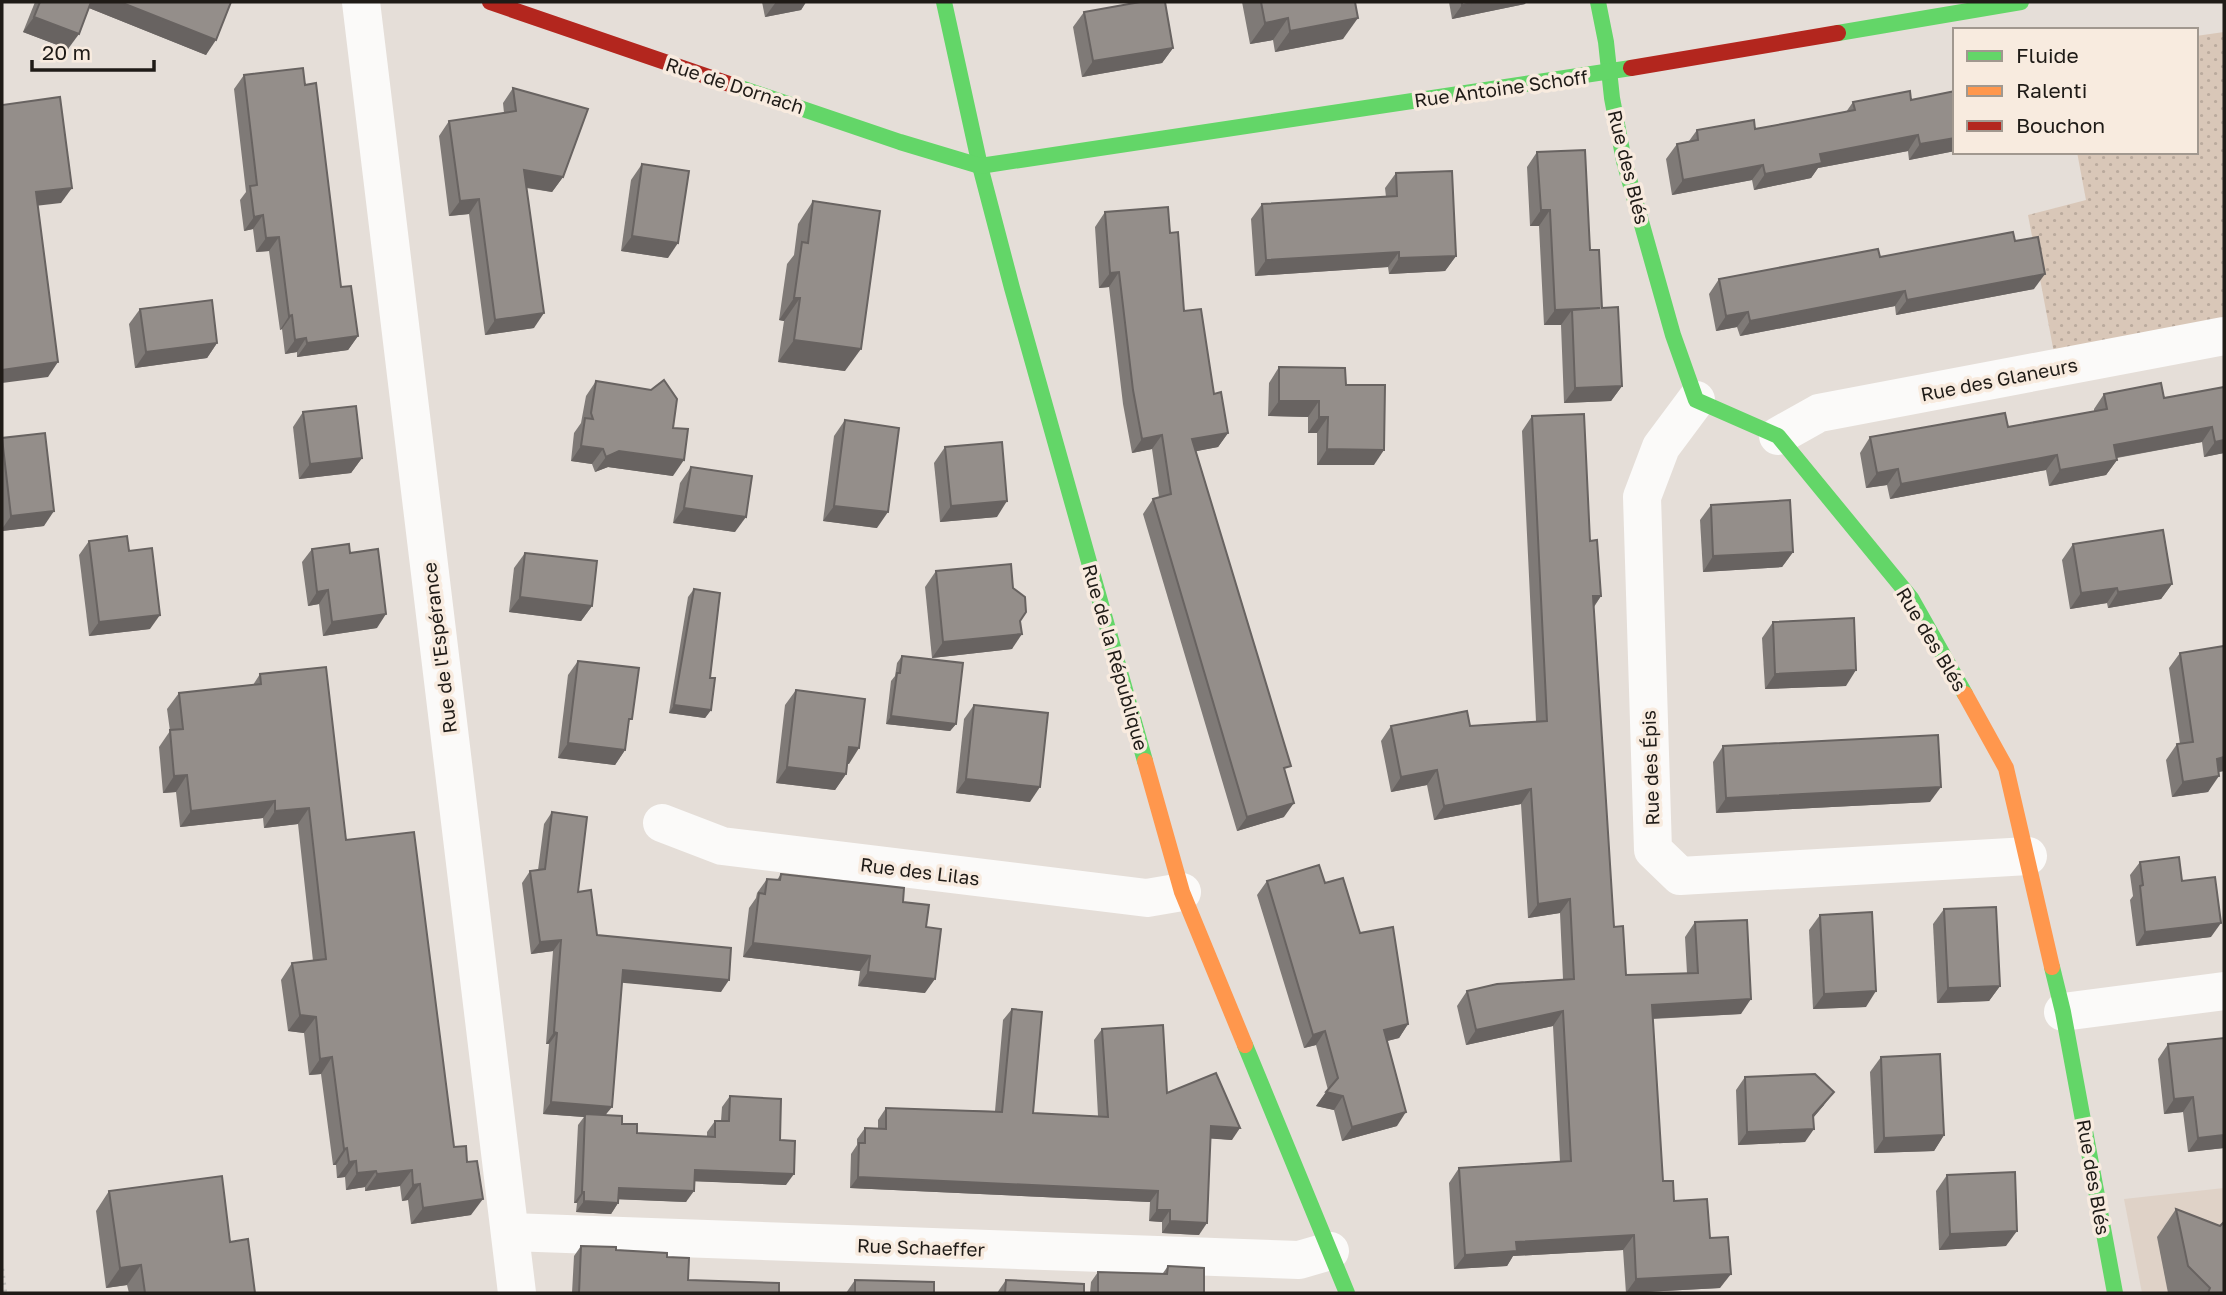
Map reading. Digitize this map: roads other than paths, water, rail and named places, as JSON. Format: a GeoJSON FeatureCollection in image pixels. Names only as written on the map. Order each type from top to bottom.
{"type":"FeatureCollection","features":[{"type":"Feature","properties":{"kind":"street","name":"Rue de l'Espérance"},"geometry":{"type":"LineString","coordinates":[[361,2],[517,1293]]}},
{"type":"Feature","properties":{"kind":"street","name":"Rue de Dornach"},"geometry":{"type":"LineString","coordinates":[[490,2],[900,142],[980,166]]}},
{"type":"Feature","properties":{"kind":"street","name":"Rue de la République"},"geometry":{"type":"LineString","coordinates":[[944,2],[980,166],[1012,288],[1182,892],[1347,1293]]}},
{"type":"Feature","properties":{"kind":"street","name":"Rue des Blés"},"geometry":{"type":"LineString","coordinates":[[1598,2],[1624,161],[1674,335],[1696,400],[1779,436],[1911,598],[2006,768],[2063,1012],[2115,1293]]}},
{"type":"Feature","properties":{"kind":"street","name":"Rue Antoine Schoff"},"geometry":{"type":"LineString","coordinates":[[980,166],[1609,72],[2021,2]]}},
{"type":"Feature","properties":{"kind":"street","name":"Rue des Glaneurs"},"geometry":{"type":"LineString","coordinates":[[1779,436],[1819,413],[2224,336]]}},
{"type":"Feature","properties":{"kind":"street","name":"Rue des Épis"},"geometry":{"type":"LineString","coordinates":[[1696,400],[1661,447],[1642,497],[1653,850],[1680,876],[2028,856]]}},
{"type":"Feature","properties":{"kind":"street","name":"Rue des Lilas"},"geometry":{"type":"LineString","coordinates":[[662,823],[722,846],[1147,898],[1182,892]]}},
{"type":"Feature","properties":{"kind":"street"},"geometry":{"type":"LineString","coordinates":[[2063,1012],[2224,991]]}},
{"type":"Feature","properties":{"kind":"street","name":"Rue Schaeffer"},"geometry":{"type":"LineString","coordinates":[[510,1232],[1300,1260],[1330,1251]]}}]}
